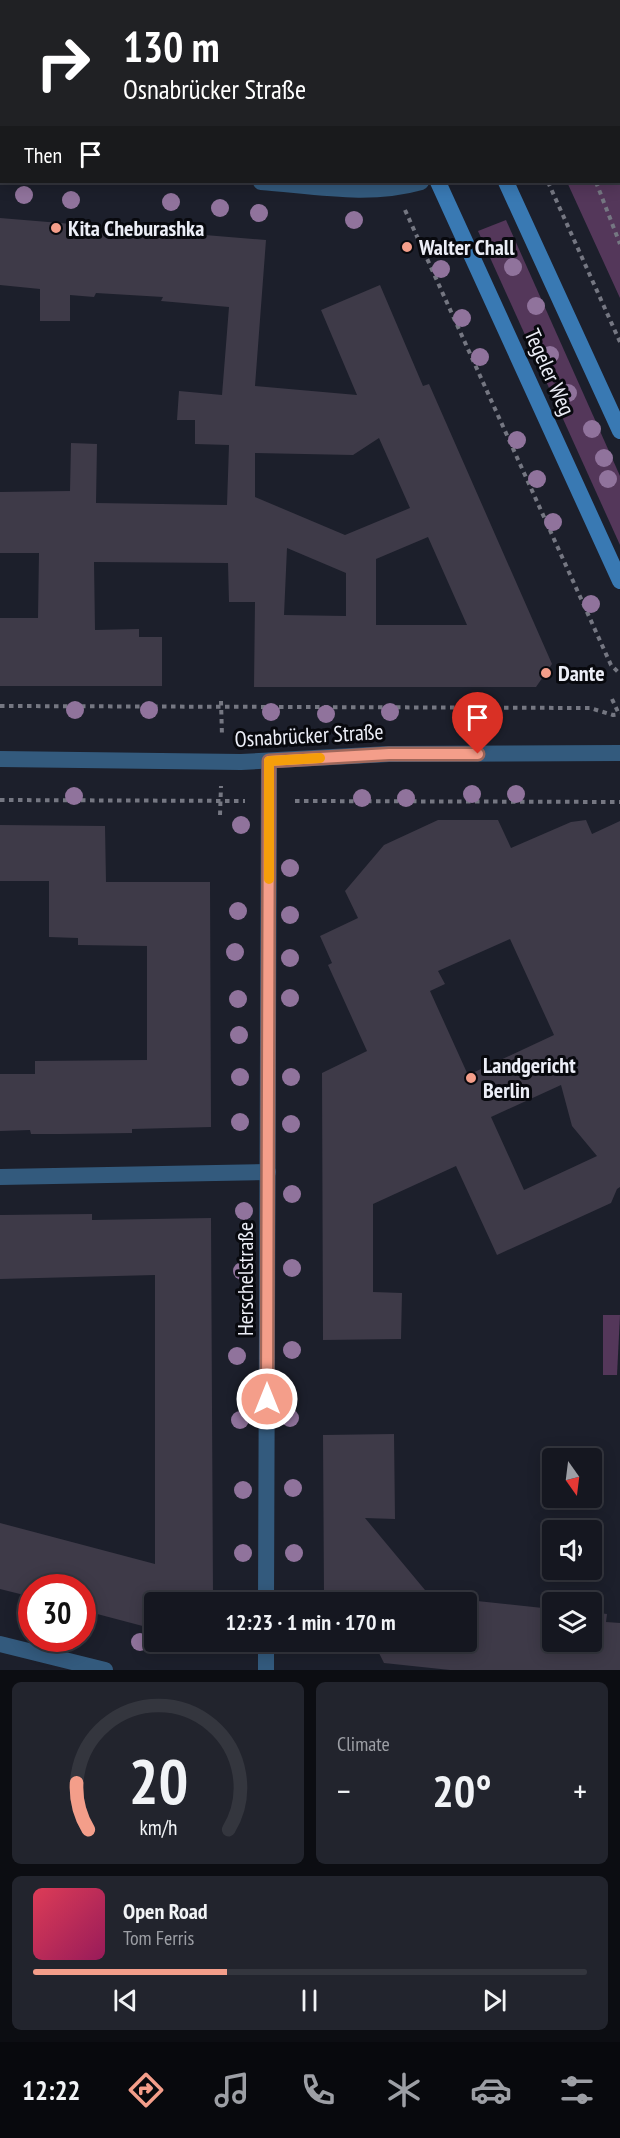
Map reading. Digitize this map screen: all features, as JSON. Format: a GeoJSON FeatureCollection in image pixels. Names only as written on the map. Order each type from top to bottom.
{"type":"FeatureCollection","features":[{"type":"Feature","properties":{"kind":"main road","name":"Tegeler Weg"},"geometry":{"type":"LineString","coordinates":[[438,183],[620,581]]}},
{"type":"Feature","properties":{"kind":"main road","name":"Tegeler Weg"},"geometry":{"type":"LineString","coordinates":[[506,183],[620,432]]}},
{"type":"Feature","properties":{"kind":"street"},"geometry":{"type":"LineString","coordinates":[[273,183],[372,191],[418,183]]}},
{"type":"Feature","properties":{"kind":"street","name":"Osnabrücker Straße"},"geometry":{"type":"LineString","coordinates":[[0,759],[269,761],[389,754],[620,753]]}},
{"type":"Feature","properties":{"kind":"street","name":"Herschelstraße"},"geometry":{"type":"LineString","coordinates":[[266,1592],[269,761]]}},
{"type":"Feature","properties":{"kind":"street"},"geometry":{"type":"LineString","coordinates":[[0,1177],[268,1172]]}},
{"type":"Feature","properties":{"kind":"street"},"geometry":{"type":"LineString","coordinates":[[0,1644],[105,1670]]}},
{"type":"Feature","properties":{"kind":"street"},"geometry":{"type":"LineString","coordinates":[[266,1652],[266,1670]]}},
{"type":"Feature","properties":{"kind":"path"},"geometry":{"type":"LineString","coordinates":[[548,183],[620,342]]}},
{"type":"Feature","properties":{"kind":"path"},"geometry":{"type":"LineString","coordinates":[[596,183],[620,244]]}},
{"type":"Feature","properties":{"kind":"path"},"geometry":{"type":"LineString","coordinates":[[404,208],[611,665],[620,674]]}},
{"type":"Feature","properties":{"kind":"path"},"geometry":{"type":"LineString","coordinates":[[0,706],[590,708],[605,713],[619,713],[612,699]]}},
{"type":"Feature","properties":{"kind":"path"},"geometry":{"type":"LineString","coordinates":[[0,800],[231,801]]}},
{"type":"Feature","properties":{"kind":"path"},"geometry":{"type":"LineString","coordinates":[[311,801],[620,802]]}},
{"type":"Feature","properties":{"kind":"shaded area"},"geometry":{"type":"Polygon","coordinates":[[[567,183],[620,183],[620,298],[567,183]]]}},
{"type":"Feature","properties":{"kind":"shaded area"},"geometry":{"type":"Polygon","coordinates":[[[506,220],[620,476],[620,545],[478,231],[506,220]]]}},
{"type":"Feature","properties":{"kind":"shaded area"},"geometry":{"type":"Polygon","coordinates":[[[603,1315],[620,1315],[617,1375],[603,1375],[603,1315]]]}},
{"type":"Feature","properties":{"kind":"building"},"geometry":{"type":"Polygon","coordinates":[[[0,218],[266,240],[255,386],[357,395],[321,310],[380,285],[423,386],[429,384],[552,664],[536,687],[254,687],[255,602],[229,602],[228,563],[94,562],[95,630],[139,629],[139,637],[162,637],[162,686],[0,686],[0,618],[38,618],[39,553],[0,553],[0,492],[70,491],[71,443],[97,444],[96,503],[227,505],[229,445],[195,444],[195,420],[177,420],[179,391],[222,395],[229,307],[161,301],[163,297],[96,293],[94,297],[70,295],[70,321],[40,321],[40,289],[0,285],[0,218]],[[379,438],[353,455],[255,453],[255,497],[345,535],[410,508],[379,438]],[[428,537],[376,559],[376,625],[467,625],[428,537]],[[287,548],[284,615],[346,616],[346,573],[287,548]]]}},
{"type":"Feature","properties":{"kind":"building","name":"Landgericht Berlin"},"geometry":{"type":"Polygon","coordinates":[[[438,820],[498,820],[511,848],[571,822],[586,820],[592,834],[620,821],[620,1187],[611,1203],[497,1255],[456,1166],[373,1204],[373,1292],[402,1293],[401,1339],[323,1340],[322,1073],[367,1051],[328,965],[332,963],[320,936],[358,918],[345,891],[384,845],[438,820]],[[510,939],[438,971],[445,984],[430,991],[468,1075],[554,1035],[510,939]],[[561,1085],[491,1117],[524,1190],[597,1156],[572,1126],[561,1085]]]}},
{"type":"Feature","properties":{"kind":"building"},"geometry":{"type":"Polygon","coordinates":[[[0,825],[105,826],[106,882],[210,882],[211,1127],[132,1129],[132,1133],[31,1134],[30,1130],[0,1131],[0,1074],[35,1074],[35,1061],[147,1060],[147,946],[78,945],[78,938],[49,937],[49,881],[0,881],[0,825]]]}},
{"type":"Feature","properties":{"kind":"building"},"geometry":{"type":"Polygon","coordinates":[[[92,1214],[92,1220],[211,1218],[213,1592],[144,1592],[144,1626],[96,1614],[96,1574],[18,1574],[18,1594],[0,1589],[0,1523],[155,1564],[155,1275],[0,1279],[0,1215],[92,1214]]]}},
{"type":"Feature","properties":{"kind":"building"},"geometry":{"type":"Polygon","coordinates":[[[394,1434],[395,1519],[365,1518],[427,1592],[324,1592],[323,1435],[394,1434]]]}},
{"type":"Feature","properties":{"kind":"building"},"geometry":{"type":"Polygon","coordinates":[[[477,1601],[542,1608],[542,1652],[602,1652],[602,1613],[607,1614],[606,1622],[620,1623],[620,1670],[450,1670],[384,1663],[378,1652],[477,1652],[477,1601]]]}},
{"type":"Feature","properties":{"kind":"slow traffic"},"geometry":{"type":"LineString","coordinates":[[269,879],[269,761],[320,758]]}},
{"type":"Feature","properties":{"kind":"place","name":"Kita Cheburashka"},"geometry":{"type":"Point","coordinates":[56,228]}},
{"type":"Feature","properties":{"kind":"place","name":"Walter Chall"},"geometry":{"type":"Point","coordinates":[407,247]}},
{"type":"Feature","properties":{"kind":"place","name":"Dante"},"geometry":{"type":"Point","coordinates":[546,673]}},
{"type":"Feature","properties":{"kind":"place","name":"Landgericht Berlin"},"geometry":{"type":"Point","coordinates":[471,1078]}},
{"type":"Feature","properties":{"kind":"route"},"geometry":{"type":"LineString","coordinates":[[267,1399],[269,761],[389,754],[478,754]]}}]}
